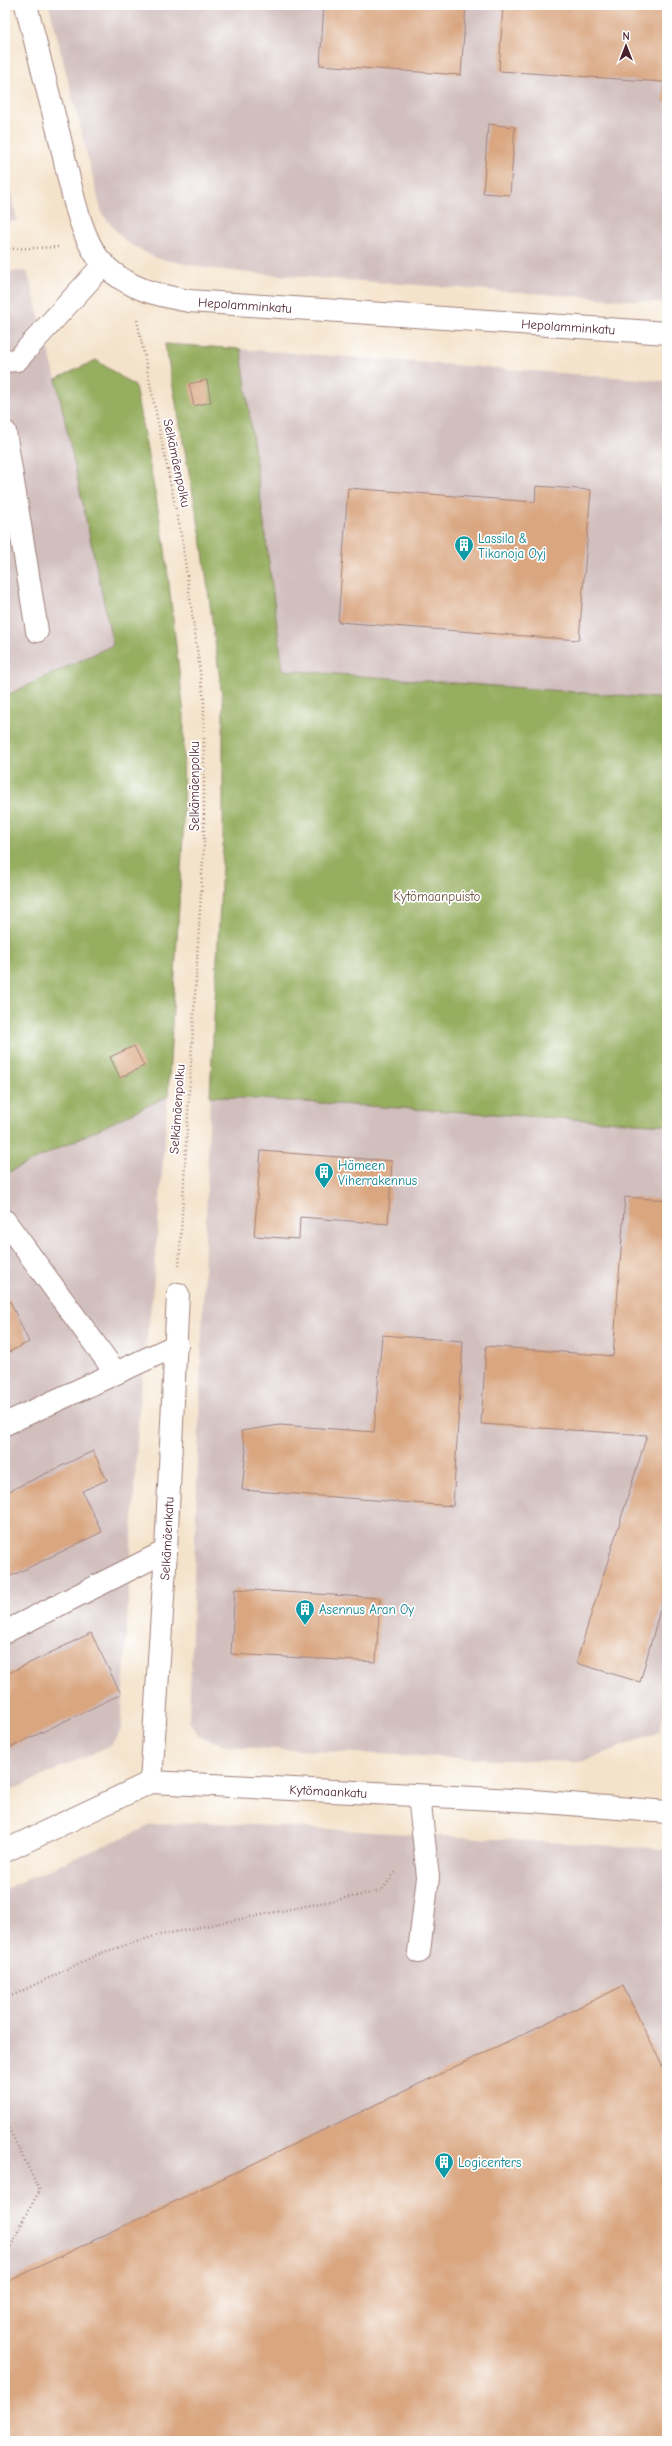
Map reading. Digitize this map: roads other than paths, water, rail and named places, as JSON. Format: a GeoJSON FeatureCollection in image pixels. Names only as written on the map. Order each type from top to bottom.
{"type":"FeatureCollection","features":[{"type":"Feature","properties":{"kind":"street","name":"Hepolamminkatu"},"geometry":{"type":"LineString","coordinates":[[26,5],[76,205],[89,244],[104,264],[127,284],[149,294],[189,301],[667,333]]}},
{"type":"Feature","properties":{"kind":"street"},"geometry":{"type":"LineString","coordinates":[[5,361],[17,360],[104,264]]}},
{"type":"Feature","properties":{"kind":"street"},"geometry":{"type":"LineString","coordinates":[[5,432],[37,631]]}},
{"type":"Feature","properties":{"kind":"street"},"geometry":{"type":"LineString","coordinates":[[5,1221],[116,1373]]}},
{"type":"Feature","properties":{"kind":"street","name":"Selkämäenkatu"},"geometry":{"type":"LineString","coordinates":[[151,1782],[166,1551],[177,1345],[178,1294]]}},
{"type":"Feature","properties":{"kind":"street"},"geometry":{"type":"LineString","coordinates":[[5,1424],[177,1345]]}},
{"type":"Feature","properties":{"kind":"street"},"geometry":{"type":"LineString","coordinates":[[5,1632],[166,1551]]}},
{"type":"Feature","properties":{"kind":"street","name":"Kytömaankatu"},"geometry":{"type":"LineString","coordinates":[[5,1851],[151,1782],[533,1801],[667,1812]]}},
{"type":"Feature","properties":{"kind":"street"},"geometry":{"type":"LineString","coordinates":[[419,1796],[428,1877],[419,1952]]}},
{"type":"Feature","properties":{"kind":"place","name":"Lassila & Tikanoja Oyj"},"geometry":{"type":"Point","coordinates":[464,562]}},
{"type":"Feature","properties":{"kind":"place","name":"Hämeen Viherrakennus"},"geometry":{"type":"Point","coordinates":[324,1189]}},
{"type":"Feature","properties":{"kind":"place","name":"Asennus Aran Oy"},"geometry":{"type":"Point","coordinates":[305,1626]}},
{"type":"Feature","properties":{"kind":"place","name":"Logicenters"},"geometry":{"type":"Point","coordinates":[444,2179]}},
{"type":"Feature","properties":{"kind":"park label","name":"Kytömaanpuisto"},"geometry":{"type":"Point","coordinates":[437,896]}}]}
